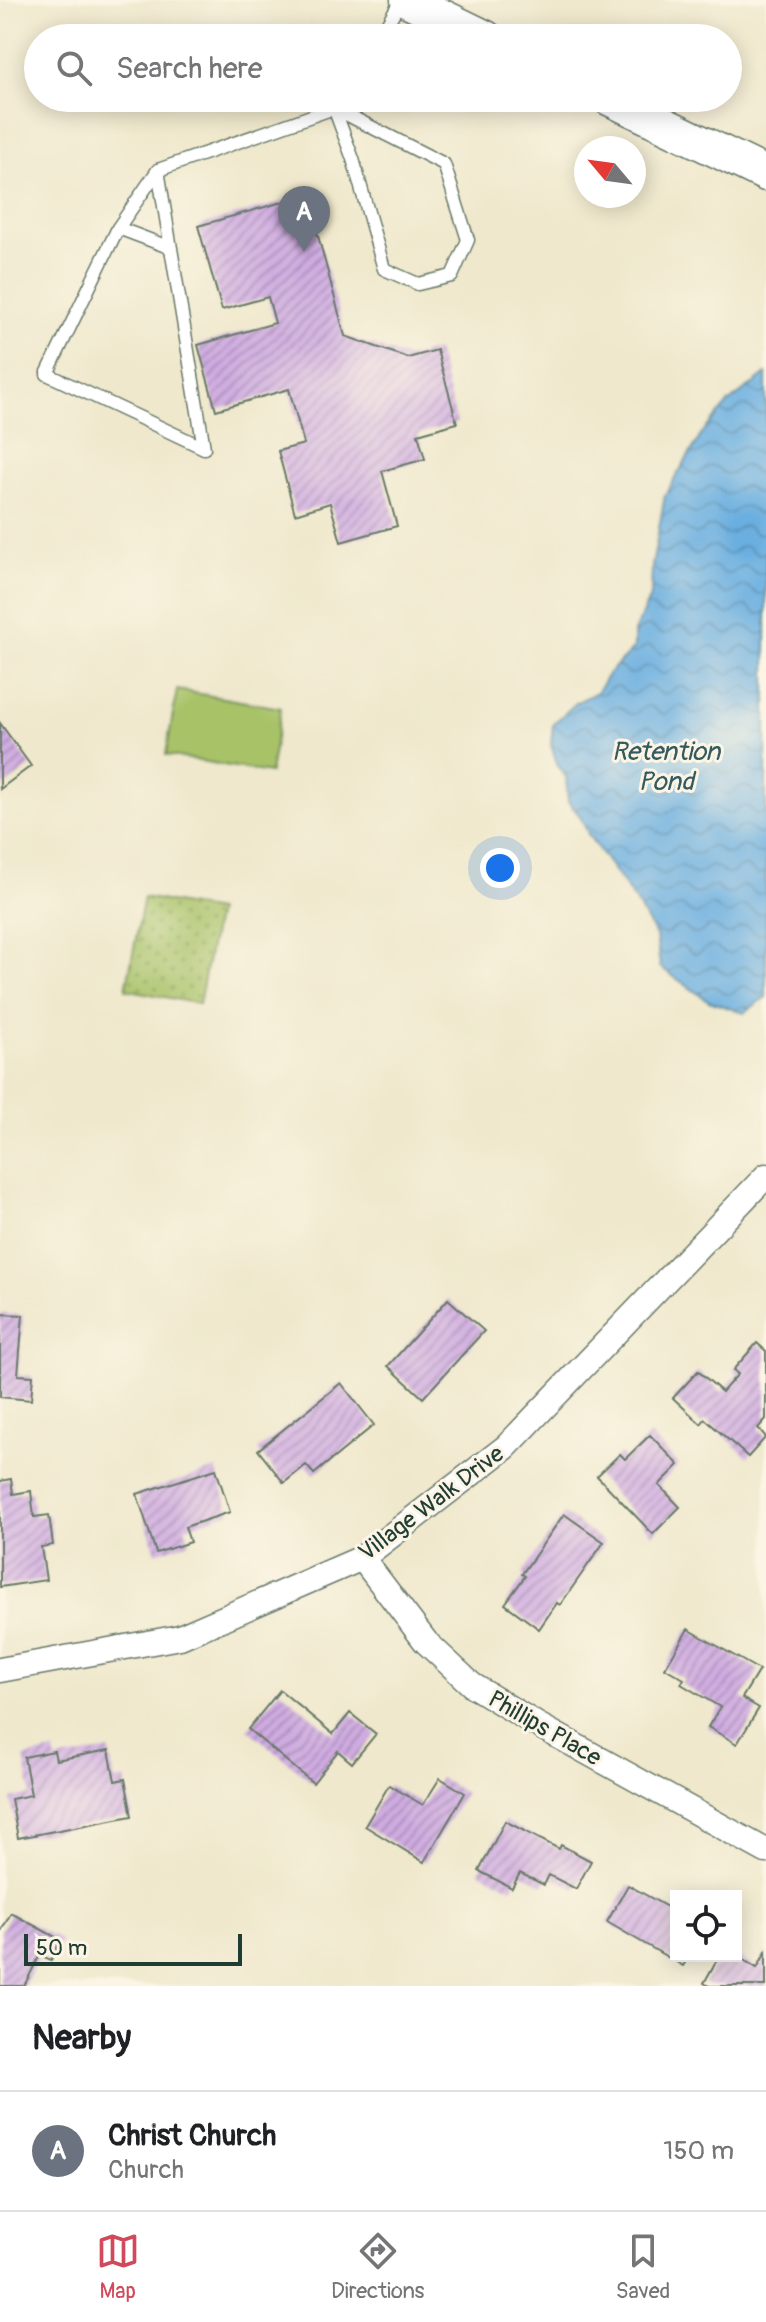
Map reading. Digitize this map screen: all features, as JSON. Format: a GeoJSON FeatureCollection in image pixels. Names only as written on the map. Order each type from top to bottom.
{"type":"FeatureCollection","features":[{"type":"Feature","properties":{"kind":"main road"},"geometry":{"type":"LineString","coordinates":[[408,0],[457,24]]}},
{"type":"Feature","properties":{"kind":"main road"},"geometry":{"type":"LineString","coordinates":[[638,112],[766,174]]}},
{"type":"Feature","properties":{"kind":"street","name":"Village Walk Drive"},"geometry":{"type":"LineString","coordinates":[[0,1670],[180,1637],[362,1558],[506,1447],[766,1176]]}},
{"type":"Feature","properties":{"kind":"street","name":"Phillips Place"},"geometry":{"type":"LineString","coordinates":[[362,1558],[426,1642],[472,1685],[536,1724],[766,1851]]}},
{"type":"Feature","properties":{"kind":"lane"},"geometry":{"type":"LineString","coordinates":[[387,24],[401,0]]}},
{"type":"Feature","properties":{"kind":"lane"},"geometry":{"type":"LineString","coordinates":[[158,170],[204,448],[47,374],[118,228],[158,170],[314,112]]}},
{"type":"Feature","properties":{"kind":"lane"},"geometry":{"type":"LineString","coordinates":[[340,112],[384,269],[418,284],[452,276],[468,240],[444,164],[354,112]]}},
{"type":"Feature","properties":{"kind":"lane"},"geometry":{"type":"LineString","coordinates":[[118,228],[171,248]]}},
{"type":"Feature","properties":{"kind":"green space"},"geometry":{"type":"Polygon","coordinates":[[[177,690],[281,708],[270,773],[166,755],[177,690]]]}},
{"type":"Feature","properties":{"kind":"green space"},"geometry":{"type":"Polygon","coordinates":[[[144,897],[217,911],[199,1004],[126,989],[144,897]]]}},
{"type":"Feature","properties":{"kind":"water","name":"Retention Pond"},"geometry":{"type":"Polygon","coordinates":[[[766,374],[766,997],[744,1013],[709,1001],[660,967],[656,936],[568,801],[566,777],[557,764],[551,745],[553,724],[577,702],[597,692],[609,673],[634,648],[634,632],[651,595],[652,566],[665,495],[703,432],[728,403],[766,374]]]}},
{"type":"Feature","properties":{"kind":"building"},"geometry":{"type":"Polygon","coordinates":[[[307,195],[345,336],[408,358],[437,350],[457,423],[418,434],[425,459],[382,471],[397,526],[341,542],[330,503],[295,514],[278,451],[304,444],[289,389],[216,410],[198,345],[275,323],[268,297],[222,310],[198,226],[307,195]]]}},
{"type":"Feature","properties":{"kind":"building"},"geometry":{"type":"Polygon","coordinates":[[[0,723],[31,766],[0,789],[0,723]]]}},
{"type":"Feature","properties":{"kind":"building"},"geometry":{"type":"Polygon","coordinates":[[[448,1299],[484,1331],[423,1398],[388,1366],[448,1299]]]}},
{"type":"Feature","properties":{"kind":"building"},"geometry":{"type":"Polygon","coordinates":[[[0,1314],[23,1315],[18,1375],[33,1376],[31,1400],[0,1397],[0,1314]]]}},
{"type":"Feature","properties":{"kind":"building"},"geometry":{"type":"Polygon","coordinates":[[[757,1343],[766,1351],[766,1419],[758,1428],[766,1437],[748,1457],[705,1419],[701,1424],[673,1398],[698,1371],[722,1392],[738,1374],[733,1370],[757,1343]]]}},
{"type":"Feature","properties":{"kind":"building"},"geometry":{"type":"Polygon","coordinates":[[[341,1383],[374,1425],[314,1474],[306,1465],[284,1483],[258,1450],[341,1383]]]}},
{"type":"Feature","properties":{"kind":"building"},"geometry":{"type":"Polygon","coordinates":[[[650,1435],[679,1465],[659,1485],[680,1507],[653,1534],[597,1476],[620,1454],[625,1459],[650,1435]]]}},
{"type":"Feature","properties":{"kind":"building"},"geometry":{"type":"Polygon","coordinates":[[[216,1469],[230,1512],[185,1527],[190,1542],[156,1553],[137,1494],[216,1469]]]}},
{"type":"Feature","properties":{"kind":"building"},"geometry":{"type":"Polygon","coordinates":[[[11,1479],[13,1494],[31,1491],[34,1517],[49,1515],[53,1545],[41,1547],[46,1580],[0,1587],[0,1481],[11,1479]]]}},
{"type":"Feature","properties":{"kind":"building"},"geometry":{"type":"Polygon","coordinates":[[[564,1514],[604,1542],[560,1605],[557,1603],[539,1629],[505,1604],[564,1514]]]}},
{"type":"Feature","properties":{"kind":"building"},"geometry":{"type":"Polygon","coordinates":[[[688,1629],[759,1670],[742,1698],[759,1708],[737,1744],[708,1727],[720,1707],[681,1684],[684,1679],[665,1668],[688,1629]]]}},
{"type":"Feature","properties":{"kind":"building"},"geometry":{"type":"Polygon","coordinates":[[[280,1690],[333,1734],[350,1713],[376,1734],[352,1763],[338,1751],[313,1783],[248,1729],[280,1690]]]}},
{"type":"Feature","properties":{"kind":"building"},"geometry":{"type":"Polygon","coordinates":[[[109,1750],[115,1781],[125,1779],[132,1816],[18,1838],[11,1799],[31,1795],[24,1757],[54,1751],[56,1760],[109,1750]]]}},
{"type":"Feature","properties":{"kind":"building"},"geometry":{"type":"Polygon","coordinates":[[[440,1778],[465,1793],[424,1862],[365,1826],[389,1785],[423,1805],[440,1778]]]}},
{"type":"Feature","properties":{"kind":"building"},"geometry":{"type":"Polygon","coordinates":[[[505,1821],[559,1849],[561,1845],[591,1861],[576,1889],[549,1875],[544,1885],[520,1873],[512,1888],[479,1871],[505,1821]]]}},
{"type":"Feature","properties":{"kind":"building"},"geometry":{"type":"Polygon","coordinates":[[[628,1885],[670,1909],[670,1958],[607,1922],[628,1885]]]}},
{"type":"Feature","properties":{"kind":"building"},"geometry":{"type":"Polygon","coordinates":[[[11,1913],[61,1940],[51,1960],[40,1955],[24,1986],[0,1986],[0,1933],[11,1913]]]}},
{"type":"Feature","properties":{"kind":"building"},"geometry":{"type":"Polygon","coordinates":[[[766,1952],[766,1986],[709,1986],[704,1983],[716,1962],[742,1962],[742,1959],[757,1968],[766,1952]]]}},
{"type":"Feature","properties":{"kind":"place","name":"Christ Church"},"geometry":{"type":"Point","coordinates":[304,252]}}]}
